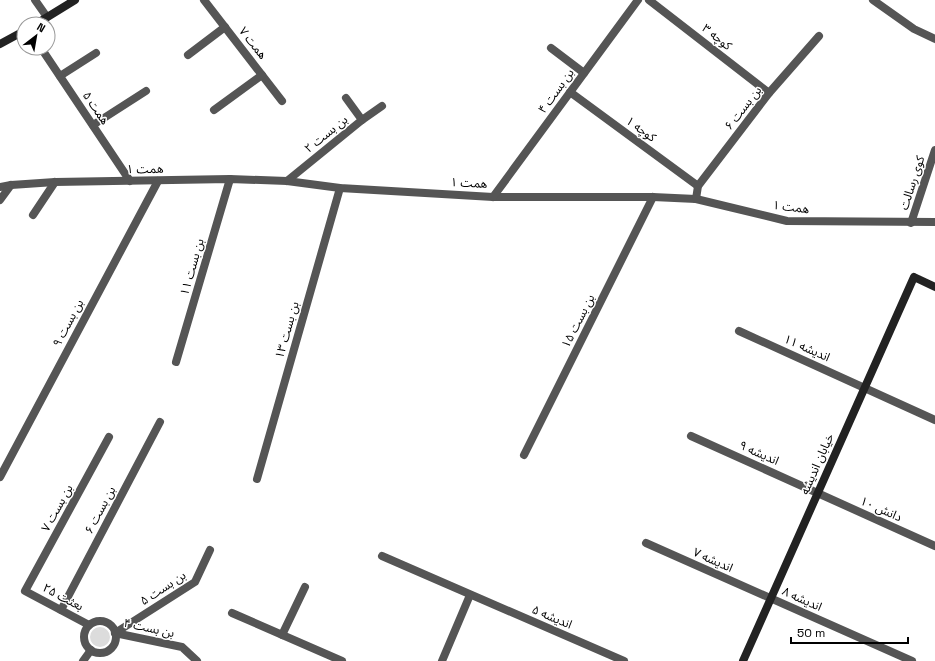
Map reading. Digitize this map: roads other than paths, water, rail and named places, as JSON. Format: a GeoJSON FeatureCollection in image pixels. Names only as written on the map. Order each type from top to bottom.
{"type":"FeatureCollection","features":[{"type":"Feature","properties":{"kind":"main road"},"geometry":{"type":"LineString","coordinates":[[49,16],[75,0]]}},
{"type":"Feature","properties":{"kind":"main road"},"geometry":{"type":"LineString","coordinates":[[0,44],[16,35]]}},
{"type":"Feature","properties":{"kind":"main road","name":"خیابان اندیشه"},"geometry":{"type":"LineString","coordinates":[[743,661],[914,277],[935,287]]}},
{"type":"Feature","properties":{"kind":"street"},"geometry":{"type":"LineString","coordinates":[[35,0],[46,16]]}},
{"type":"Feature","properties":{"kind":"street","name":"همت ۷"},"geometry":{"type":"LineString","coordinates":[[204,0],[282,101]]}},
{"type":"Feature","properties":{"kind":"street","name":"بن بست ۴"},"geometry":{"type":"LineString","coordinates":[[493,196],[638,0]]}},
{"type":"Feature","properties":{"kind":"street","name":"کوچه ۳"},"geometry":{"type":"LineString","coordinates":[[649,0],[769,93]]}},
{"type":"Feature","properties":{"kind":"street"},"geometry":{"type":"LineString","coordinates":[[873,0],[914,29],[935,40]]}},
{"type":"Feature","properties":{"kind":"street"},"geometry":{"type":"LineString","coordinates":[[188,55],[225,27]]}},
{"type":"Feature","properties":{"kind":"street","name":"بن بست ۶"},"geometry":{"type":"LineString","coordinates":[[696,199],[698,186],[769,93],[819,36]]}},
{"type":"Feature","properties":{"kind":"street"},"geometry":{"type":"LineString","coordinates":[[551,48],[584,73]]}},
{"type":"Feature","properties":{"kind":"street"},"geometry":{"type":"LineString","coordinates":[[60,76],[96,53]]}},
{"type":"Feature","properties":{"kind":"street","name":"همت ۵"},"geometry":{"type":"LineString","coordinates":[[46,56],[130,181]]}},
{"type":"Feature","properties":{"kind":"street"},"geometry":{"type":"LineString","coordinates":[[214,110],[262,75]]}},
{"type":"Feature","properties":{"kind":"street"},"geometry":{"type":"LineString","coordinates":[[93,125],[146,91]]}},
{"type":"Feature","properties":{"kind":"street","name":"کوچه ۱"},"geometry":{"type":"LineString","coordinates":[[570,92],[698,186]]}},
{"type":"Feature","properties":{"kind":"street"},"geometry":{"type":"LineString","coordinates":[[346,98],[362,120]]}},
{"type":"Feature","properties":{"kind":"street","name":"بن بست ۲"},"geometry":{"type":"LineString","coordinates":[[287,181],[362,120],[382,106]]}},
{"type":"Feature","properties":{"kind":"street","name":"کوی رسالت"},"geometry":{"type":"LineString","coordinates":[[911,223],[935,150]]}},
{"type":"Feature","properties":{"kind":"street","name":"همت ۱"},"geometry":{"type":"LineString","coordinates":[[0,187],[55,182],[230,179],[287,181],[340,188],[493,196],[653,197],[696,199],[787,221],[935,222]]}},
{"type":"Feature","properties":{"kind":"street","name":"بن بست ۱۱"},"geometry":{"type":"LineString","coordinates":[[176,362],[230,179]]}},
{"type":"Feature","properties":{"kind":"street","name":"بن بست ۹"},"geometry":{"type":"LineString","coordinates":[[0,476],[158,181]]}},
{"type":"Feature","properties":{"kind":"street"},"geometry":{"type":"LineString","coordinates":[[33,215],[55,182]]}},
{"type":"Feature","properties":{"kind":"street"},"geometry":{"type":"LineString","coordinates":[[0,200],[11,185]]}},
{"type":"Feature","properties":{"kind":"street","name":"بن بست ۱۳"},"geometry":{"type":"LineString","coordinates":[[258,479],[340,188]]}},
{"type":"Feature","properties":{"kind":"street","name":"بن بست ۱۵"},"geometry":{"type":"LineString","coordinates":[[524,455],[653,197]]}},
{"type":"Feature","properties":{"kind":"street","name":"اندیشه ۱۱"},"geometry":{"type":"LineString","coordinates":[[739,331],[935,420]]}},
{"type":"Feature","properties":{"kind":"street","name":"بن بست ۶"},"geometry":{"type":"LineString","coordinates":[[61,610],[160,422]]}},
{"type":"Feature","properties":{"kind":"street","name":"اندیشه ۹"},"geometry":{"type":"LineString","coordinates":[[691,436],[817,493]]}},
{"type":"Feature","properties":{"kind":"street","name":"بن بست ۷"},"geometry":{"type":"LineString","coordinates":[[25,591],[110,437]]}},
{"type":"Feature","properties":{"kind":"street","name":"دانش ۱۰"},"geometry":{"type":"LineString","coordinates":[[817,493],[935,546]]}},
{"type":"Feature","properties":{"kind":"street","name":"اندیشه ۷"},"geometry":{"type":"LineString","coordinates":[[646,543],[771,598]]}},
{"type":"Feature","properties":{"kind":"street","name":"بن بست ۵"},"geometry":{"type":"LineString","coordinates":[[115,633],[196,582],[210,550]]}},
{"type":"Feature","properties":{"kind":"street","name":"اندیشه ۵"},"geometry":{"type":"LineString","coordinates":[[382,556],[624,661]]}},
{"type":"Feature","properties":{"kind":"street"},"geometry":{"type":"LineString","coordinates":[[282,635],[305,587]]}},
{"type":"Feature","properties":{"kind":"street","name":"بعثت ۲۵"},"geometry":{"type":"LineString","coordinates":[[25,591],[89,625]]}},
{"type":"Feature","properties":{"kind":"street"},"geometry":{"type":"LineString","coordinates":[[442,661],[470,594]]}},
{"type":"Feature","properties":{"kind":"street","name":"اندیشه ۸"},"geometry":{"type":"LineString","coordinates":[[771,598],[912,661]]}},
{"type":"Feature","properties":{"kind":"street"},"geometry":{"type":"LineString","coordinates":[[232,613],[342,661]]}},
{"type":"Feature","properties":{"kind":"street"},"geometry":{"type":"LineString","coordinates":[[99,621],[109,624],[115,633],[114,644],[107,651],[102,653],[91,650],[85,643],[84,638],[86,629],[89,625],[99,621]]}},
{"type":"Feature","properties":{"kind":"street","name":"بن بست ۴"},"geometry":{"type":"LineString","coordinates":[[115,633],[182,647],[197,661]]}},
{"type":"Feature","properties":{"kind":"street"},"geometry":{"type":"LineString","coordinates":[[83,661],[91,650]]}}]}
